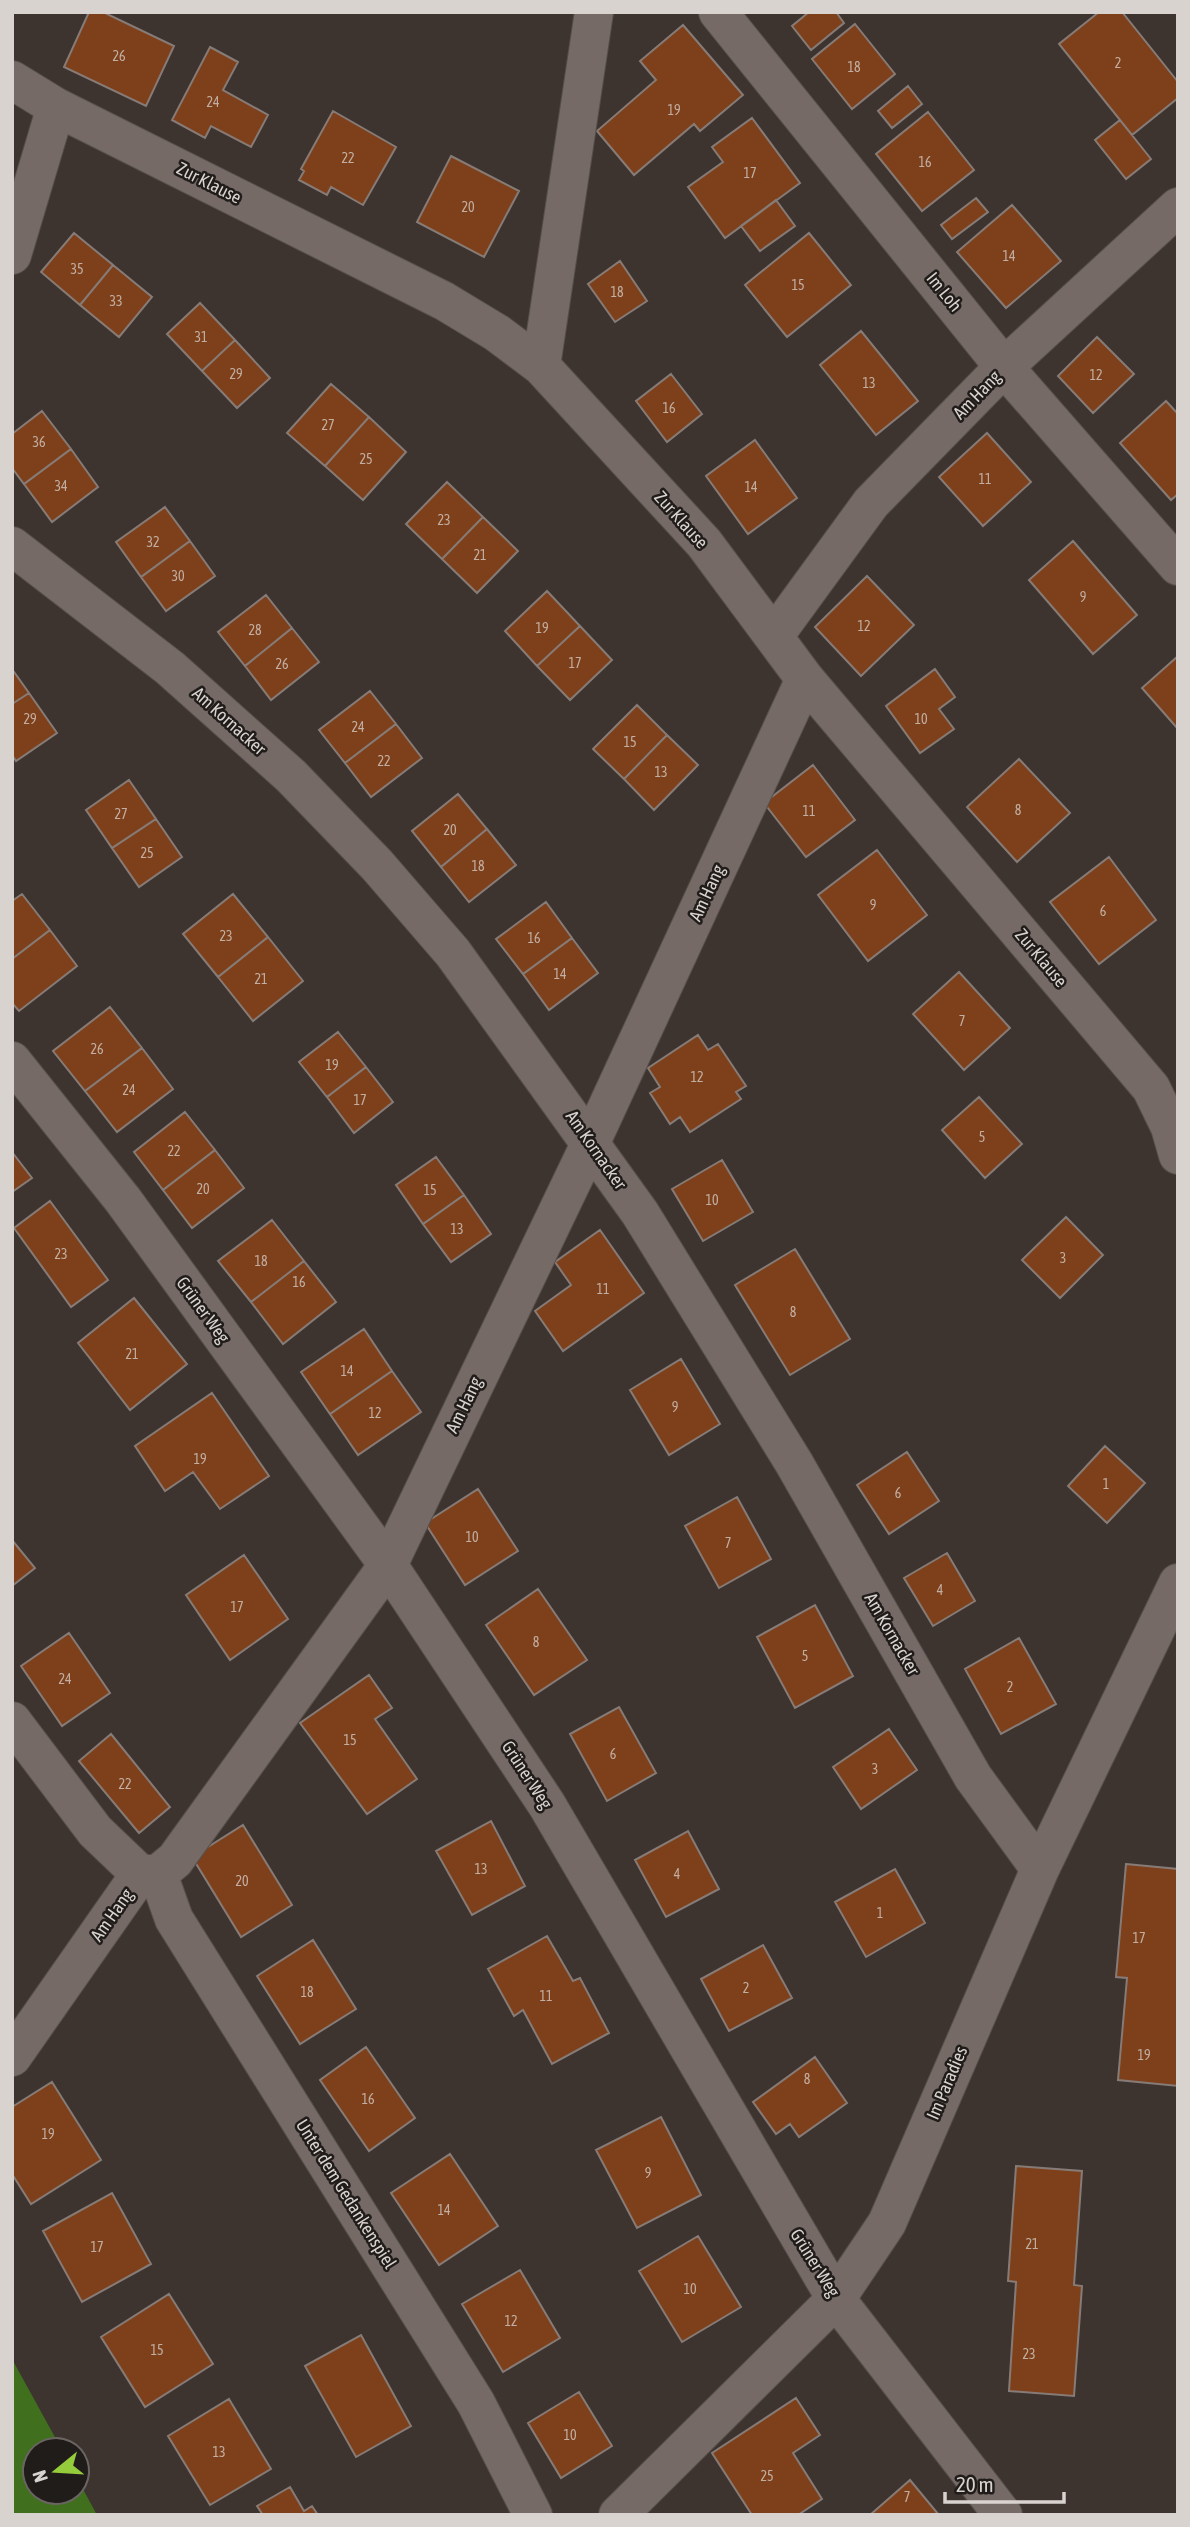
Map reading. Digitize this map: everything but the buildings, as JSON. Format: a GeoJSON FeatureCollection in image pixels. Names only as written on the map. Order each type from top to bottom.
{"type":"FeatureCollection","features":[{"type":"Feature","properties":{"kind":"street"},"geometry":{"type":"LineString","coordinates":[[541,366],[594,12]]}},
{"type":"Feature","properties":{"kind":"street","name":"Im Loh"},"geometry":{"type":"LineString","coordinates":[[718,12],[1004,367],[1178,566]]}},
{"type":"Feature","properties":{"kind":"street","name":"Zur Klause"},"geometry":{"type":"LineString","coordinates":[[12,80],[56,107],[444,301],[497,333],[541,366],[704,543],[805,678],[1151,1088],[1170,1127],[1178,1155]]}},
{"type":"Feature","properties":{"kind":"street"},"geometry":{"type":"LineString","coordinates":[[12,255],[56,107]]}},
{"type":"Feature","properties":{"kind":"street","name":"Am Hang"},"geometry":{"type":"LineString","coordinates":[[774,636],[871,503],[1004,367],[1178,207]]}},
{"type":"Feature","properties":{"kind":"street","name":"Am Kornacker"},"geometry":{"type":"LineString","coordinates":[[12,546],[170,668],[291,776],[377,865],[453,953],[640,1213],[794,1463],[973,1777],[1040,1869]]}},
{"type":"Feature","properties":{"kind":"street","name":"Am Hang"},"geometry":{"type":"LineString","coordinates":[[12,2057],[149,1874],[175,1860],[388,1565],[591,1142],[805,678]]}},
{"type":"Feature","properties":{"kind":"street","name":"Grüner Weg"},"geometry":{"type":"LineString","coordinates":[[12,1061],[123,1200],[388,1565],[547,1805],[836,2298],[1003,2515]]}},
{"type":"Feature","properties":{"kind":"street","name":"Im Paradies"},"geometry":{"type":"LineString","coordinates":[[618,2515],[836,2298],[887,2223],[1040,1869],[1178,1583]]}},
{"type":"Feature","properties":{"kind":"street","name":"Unter dem Gedankenspiel"},"geometry":{"type":"LineString","coordinates":[[12,1721],[95,1831],[149,1874],[174,1919],[476,2403],[533,2515]]}},
{"type":"Feature","properties":{"kind":"green space"},"geometry":{"type":"Polygon","coordinates":[[[12,2359],[54,2436],[21,2436],[21,2506],[91,2504],[97,2515],[12,2515],[12,2359]]]}}]}
